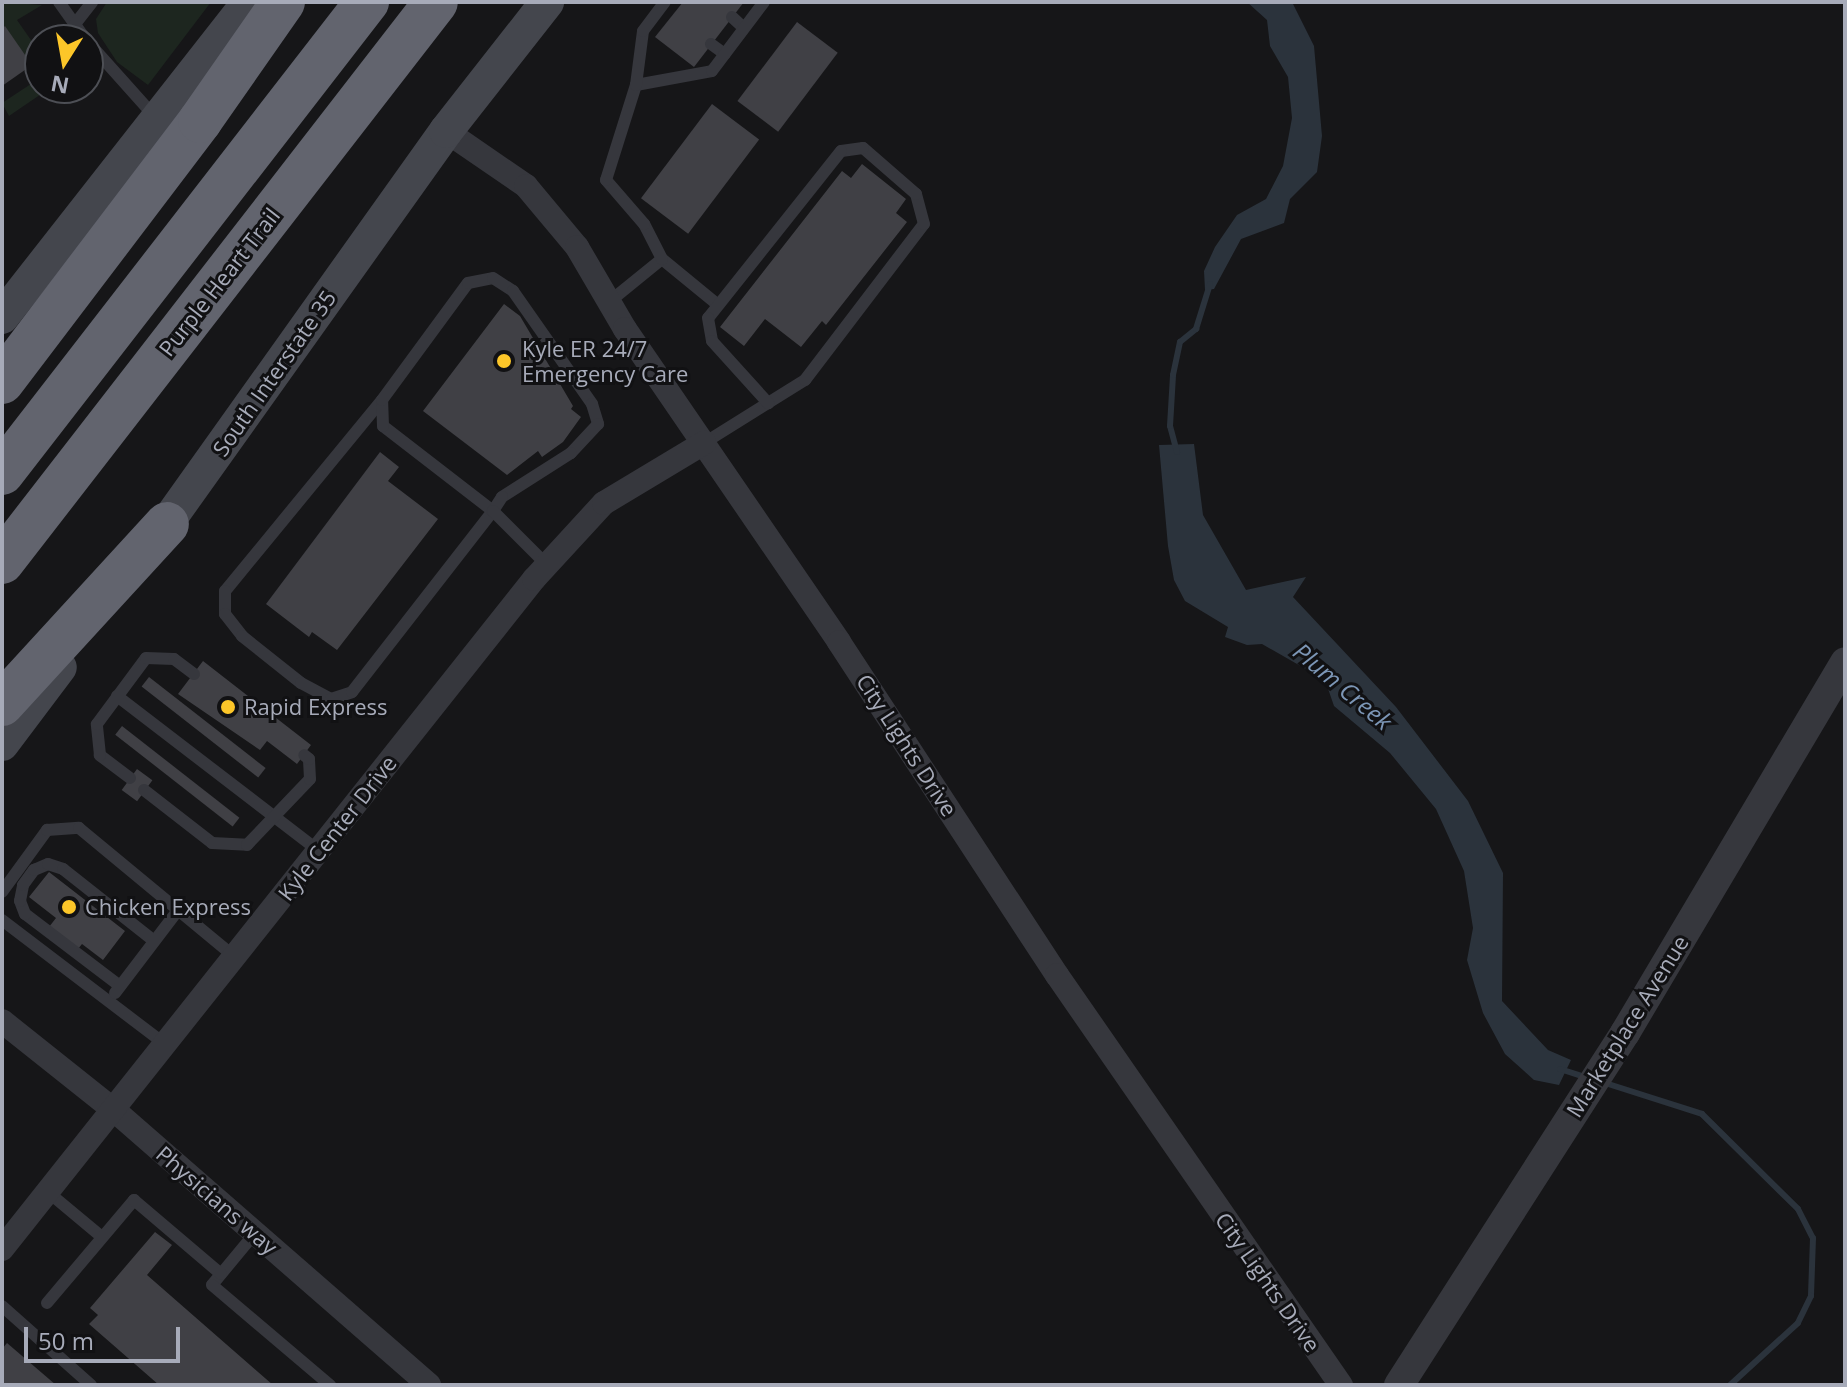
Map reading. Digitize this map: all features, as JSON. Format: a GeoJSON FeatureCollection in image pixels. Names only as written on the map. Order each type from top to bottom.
{"type":"FeatureCollection","features":[{"type":"Feature","properties":{"kind":"highway"},"geometry":{"type":"LineString","coordinates":[[2,382],[200,121],[283,2]]}},
{"type":"Feature","properties":{"kind":"highway"},"geometry":{"type":"LineString","coordinates":[[2,473],[367,2]]}},
{"type":"Feature","properties":{"kind":"highway","name":"Purple Heart Trail"},"geometry":{"type":"LineString","coordinates":[[2,562],[436,2]]}},
{"type":"Feature","properties":{"kind":"highway"},"geometry":{"type":"LineString","coordinates":[[2,704],[167,524]]}},
{"type":"Feature","properties":{"kind":"main road"},"geometry":{"type":"LineString","coordinates":[[2,317],[249,2]]}},
{"type":"Feature","properties":{"kind":"main road","name":"South Interstate 35"},"geometry":{"type":"LineString","coordinates":[[2,744],[167,524],[446,131],[547,2]]}},
{"type":"Feature","properties":{"kind":"street","name":"City Lights Drive"},"geometry":{"type":"LineString","coordinates":[[446,131],[526,186],[577,247],[609,302],[1066,988],[1341,1385]]}},
{"type":"Feature","properties":{"kind":"street","name":"Kyle Center Drive"},"geometry":{"type":"LineString","coordinates":[[4,1242],[114,1110],[547,565],[604,503],[704,443]]}},
{"type":"Feature","properties":{"kind":"street","name":"Marketplace Avenue"},"geometry":{"type":"LineString","coordinates":[[1399,1385],[1625,1033],[1845,662]]}},
{"type":"Feature","properties":{"kind":"street","name":"Physicians way"},"geometry":{"type":"LineString","coordinates":[[2,1021],[114,1110],[423,1383]]}},
{"type":"Feature","properties":{"kind":"lane"},"geometry":{"type":"LineString","coordinates":[[59,2],[75,24],[92,2]]}},
{"type":"Feature","properties":{"kind":"lane"},"geometry":{"type":"LineString","coordinates":[[636,85],[712,71],[764,2]]}},
{"type":"Feature","properties":{"kind":"lane"},"geometry":{"type":"LineString","coordinates":[[673,15],[663,5],[643,31],[636,85],[606,180],[644,224],[662,259],[718,305]]}},
{"type":"Feature","properties":{"kind":"lane"},"geometry":{"type":"LineString","coordinates":[[732,17],[744,28]]}},
{"type":"Feature","properties":{"kind":"lane"},"geometry":{"type":"LineString","coordinates":[[711,44],[725,54]]}},
{"type":"Feature","properties":{"kind":"lane"},"geometry":{"type":"LineString","coordinates":[[104,60],[155,118]]}},
{"type":"Feature","properties":{"kind":"lane"},"geometry":{"type":"LineString","coordinates":[[704,443],[805,380],[924,224],[916,194],[863,148],[841,151],[708,318],[712,341],[768,403]]}},
{"type":"Feature","properties":{"kind":"lane"},"geometry":{"type":"LineString","coordinates":[[609,302],[662,259]]}},
{"type":"Feature","properties":{"kind":"lane"},"geometry":{"type":"LineString","coordinates":[[493,278],[513,291],[592,404],[598,424],[571,453],[502,497],[493,511],[352,692],[331,699],[301,683],[242,636],[225,614],[225,591],[382,400],[468,283],[493,278]]}},
{"type":"Feature","properties":{"kind":"lane"},"geometry":{"type":"LineString","coordinates":[[382,400],[383,426],[493,511],[547,565]]}},
{"type":"Feature","properties":{"kind":"lane"},"geometry":{"type":"LineString","coordinates":[[130,778],[100,755],[97,724],[146,658],[174,659],[194,674]]}},
{"type":"Feature","properties":{"kind":"lane"},"geometry":{"type":"LineString","coordinates":[[117,696],[319,851]]}},
{"type":"Feature","properties":{"kind":"lane"},"geometry":{"type":"LineString","coordinates":[[144,790],[212,843],[247,845],[310,779],[309,759],[304,755]]}},
{"type":"Feature","properties":{"kind":"lane"},"geometry":{"type":"LineString","coordinates":[[2,892],[47,830],[79,828],[118,855],[176,913],[235,957]]}},
{"type":"Feature","properties":{"kind":"lane"},"geometry":{"type":"LineString","coordinates":[[120,986],[25,914],[20,901],[23,885],[34,870],[48,864],[63,869],[153,940]]}},
{"type":"Feature","properties":{"kind":"lane"},"geometry":{"type":"LineString","coordinates":[[109,1002],[176,913]]}},
{"type":"Feature","properties":{"kind":"lane"},"geometry":{"type":"LineString","coordinates":[[2,920],[166,1045]]}},
{"type":"Feature","properties":{"kind":"lane"},"geometry":{"type":"LineString","coordinates":[[48,1192],[102,1237]]}},
{"type":"Feature","properties":{"kind":"lane"},"geometry":{"type":"LineString","coordinates":[[47,1303],[134,1200],[221,1274]]}},
{"type":"Feature","properties":{"kind":"lane"},"geometry":{"type":"LineString","coordinates":[[255,1233],[212,1285],[330,1385]]}},
{"type":"Feature","properties":{"kind":"lane"},"geometry":{"type":"LineString","coordinates":[[2,1306],[91,1385]]}},
{"type":"Feature","properties":{"kind":"shaded area"},"geometry":{"type":"Polygon","coordinates":[[[2,2],[42,5],[17,20],[24,30],[24,56],[2,29],[2,2]]]}},
{"type":"Feature","properties":{"kind":"shaded area"},"geometry":{"type":"Polygon","coordinates":[[[107,2],[211,2],[148,85],[117,62],[104,42],[104,24],[97,24],[96,19],[107,2]]]}},
{"type":"Feature","properties":{"kind":"shaded area"},"geometry":{"type":"Polygon","coordinates":[[[24,89],[24,104],[27,104],[9,116],[2,103],[24,89]]]}},
{"type":"Feature","properties":{"kind":"water"},"geometry":{"type":"Polygon","coordinates":[[[1247,2],[1292,2],[1314,46],[1322,136],[1317,172],[1290,199],[1284,223],[1241,239],[1214,289],[1205,290],[1204,271],[1215,247],[1237,215],[1266,199],[1283,166],[1292,118],[1288,77],[1270,46],[1267,20],[1247,2]]]}},
{"type":"Feature","properties":{"kind":"water"},"geometry":{"type":"Polygon","coordinates":[[[1194,444],[1203,515],[1246,590],[1306,577],[1293,597],[1396,707],[1468,801],[1503,873],[1502,1001],[1548,1050],[1571,1060],[1559,1085],[1534,1080],[1505,1054],[1483,1013],[1467,960],[1473,928],[1464,871],[1436,809],[1390,753],[1334,706],[1325,680],[1262,644],[1247,645],[1225,637],[1228,627],[1185,601],[1174,580],[1168,546],[1159,445],[1194,444]]]}},
{"type":"Feature","properties":{"kind":"building"},"geometry":{"type":"Polygon","coordinates":[[[683,2],[744,2],[694,67],[655,37],[683,2]]]}},
{"type":"Feature","properties":{"kind":"building"},"geometry":{"type":"Polygon","coordinates":[[[797,22],[838,53],[778,132],[737,101],[797,22]]]}},
{"type":"Feature","properties":{"kind":"building"},"geometry":{"type":"Polygon","coordinates":[[[5,26],[24,53],[24,71],[2,86],[2,29],[5,26]]]}},
{"type":"Feature","properties":{"kind":"building"},"geometry":{"type":"Polygon","coordinates":[[[712,104],[759,140],[688,234],[641,198],[712,104]]]}},
{"type":"Feature","properties":{"kind":"building"},"geometry":{"type":"Polygon","coordinates":[[[862,164],[906,199],[896,213],[907,222],[826,325],[822,321],[801,347],[765,319],[744,346],[720,327],[842,171],[851,178],[862,164]]]}},
{"type":"Feature","properties":{"kind":"building","name":"Kyle ER 24/7 Emergency Care"},"geometry":{"type":"Polygon","coordinates":[[[504,304],[520,316],[573,406],[571,409],[581,417],[563,442],[542,457],[538,451],[507,475],[423,411],[504,304]]]}},
{"type":"Feature","properties":{"kind":"building"},"geometry":{"type":"Polygon","coordinates":[[[380,452],[399,467],[388,481],[438,519],[337,650],[312,632],[309,637],[266,604],[380,452]]]}},
{"type":"Feature","properties":{"kind":"building","name":"Rapid Express"},"geometry":{"type":"Polygon","coordinates":[[[203,661],[311,745],[297,764],[267,741],[260,750],[178,694],[203,661]]]}},
{"type":"Feature","properties":{"kind":"building"},"geometry":{"type":"Polygon","coordinates":[[[149,677],[266,768],[258,778],[142,686],[149,677]]]}},
{"type":"Feature","properties":{"kind":"building"},"geometry":{"type":"Polygon","coordinates":[[[122,726],[239,818],[233,826],[115,735],[122,726]]]}},
{"type":"Feature","properties":{"kind":"building"},"geometry":{"type":"Polygon","coordinates":[[[137,769],[152,780],[137,801],[122,790],[137,769]]]}},
{"type":"Feature","properties":{"kind":"building","name":"Chicken Express"},"geometry":{"type":"Polygon","coordinates":[[[49,872],[125,931],[103,960],[82,944],[78,949],[49,927],[56,918],[29,897],[49,872]]]}},
{"type":"Feature","properties":{"kind":"building"},"geometry":{"type":"Polygon","coordinates":[[[155,1232],[172,1245],[147,1275],[273,1385],[159,1385],[89,1324],[98,1315],[90,1308],[155,1232]]]}},
{"type":"Feature","properties":{"kind":"building"},"geometry":{"type":"Polygon","coordinates":[[[7,1343],[56,1385],[2,1385],[2,1349],[7,1343]]]}},
{"type":"Feature","properties":{"kind":"waterway","name":"Plum Creek"},"geometry":{"type":"LineString","coordinates":[[1177,452],[1170,426],[1173,375],[1180,342],[1196,329],[1210,284]]}},
{"type":"Feature","properties":{"kind":"waterway","name":"Plum Creek"},"geometry":{"type":"LineString","coordinates":[[1560,1069],[1588,1078]]}},
{"type":"Feature","properties":{"kind":"waterway","name":"Plum Creek"},"geometry":{"type":"LineString","coordinates":[[1602,1082],[1702,1114],[1798,1209],[1813,1238],[1811,1296],[1798,1323],[1730,1385]]}},
{"type":"Feature","properties":{"kind":"place","name":"Kyle ER 24/7 Emergency Care"},"geometry":{"type":"Point","coordinates":[504,361]}},
{"type":"Feature","properties":{"kind":"place","name":"Rapid Express"},"geometry":{"type":"Point","coordinates":[228,707]}},
{"type":"Feature","properties":{"kind":"place","name":"Chicken Express"},"geometry":{"type":"Point","coordinates":[69,907]}}]}
